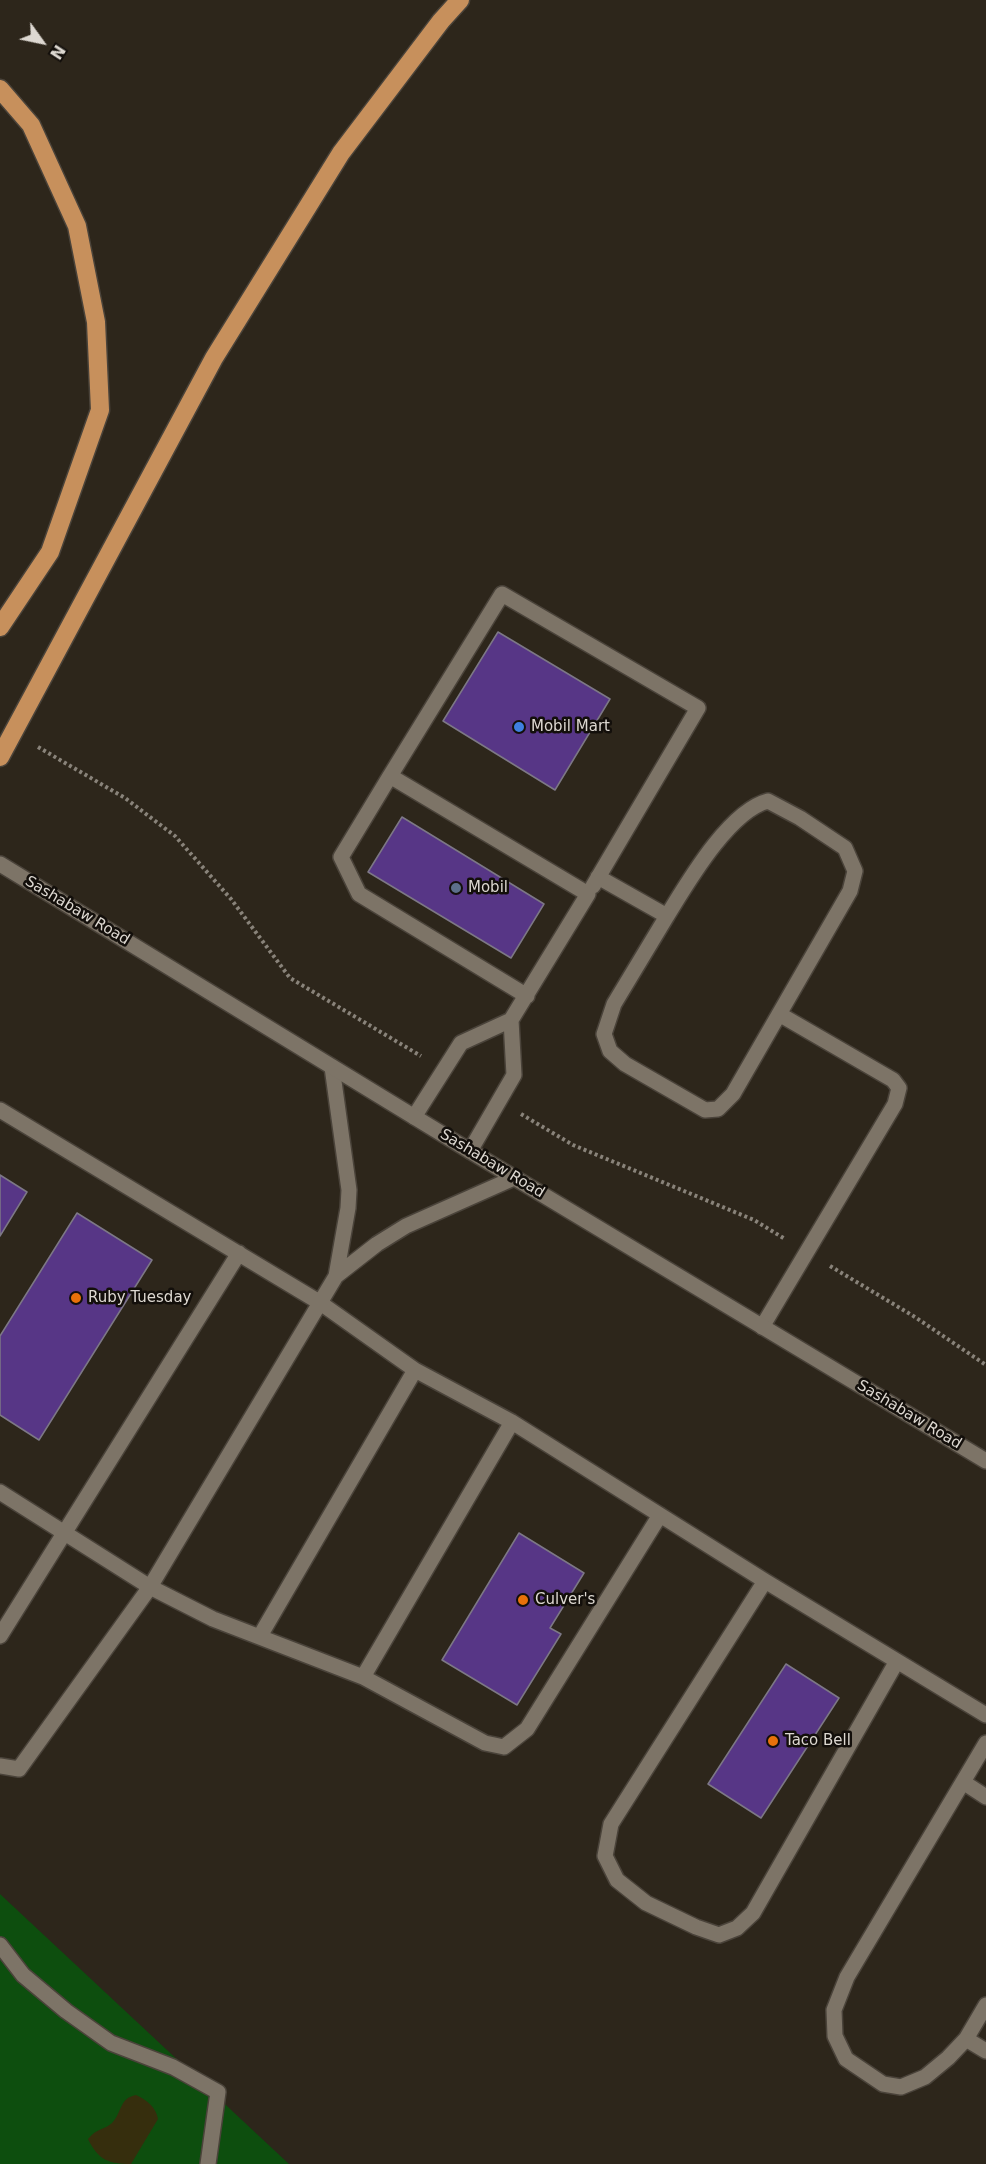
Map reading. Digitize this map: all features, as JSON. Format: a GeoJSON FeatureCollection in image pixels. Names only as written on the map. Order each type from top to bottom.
{"type":"FeatureCollection","features":[{"type":"Feature","properties":{"kind":"highway"},"geometry":{"type":"LineString","coordinates":[[0,757],[214,358],[341,153],[441,21],[460,0]]}},
{"type":"Feature","properties":{"kind":"highway"},"geometry":{"type":"LineString","coordinates":[[0,89],[31,126],[77,226],[96,322],[100,410],[50,552],[0,627]]}},
{"type":"Feature","properties":{"kind":"main road"},"geometry":{"type":"LineString","coordinates":[[414,1117],[461,1043],[511,1020],[527,996],[698,708],[502,594],[340,858],[359,894],[527,996]]}},
{"type":"Feature","properties":{"kind":"main road"},"geometry":{"type":"LineString","coordinates":[[390,776],[588,894]]}},
{"type":"Feature","properties":{"kind":"main road"},"geometry":{"type":"LineString","coordinates":[[768,801],[800,818],[845,848],[855,871],[850,891],[733,1094],[718,1109],[705,1110],[625,1064],[610,1052],[604,1034],[614,1004],[667,916],[698,867],[729,828],[756,804],[768,801]]}},
{"type":"Feature","properties":{"kind":"main road","name":"Sashabaw Road"},"geometry":{"type":"LineString","coordinates":[[0,864],[514,1178],[986,1461]]}},
{"type":"Feature","properties":{"kind":"main road"},"geometry":{"type":"LineString","coordinates":[[598,877],[667,916]]}},
{"type":"Feature","properties":{"kind":"main road"},"geometry":{"type":"LineString","coordinates":[[762,1327],[895,1104],[899,1088],[893,1080],[779,1014]]}},
{"type":"Feature","properties":{"kind":"main road"},"geometry":{"type":"LineString","coordinates":[[470,1151],[514,1075],[511,1020]]}},
{"type":"Feature","properties":{"kind":"main road"},"geometry":{"type":"LineString","coordinates":[[332,1067],[349,1190],[336,1276]]}},
{"type":"Feature","properties":{"kind":"main road"},"geometry":{"type":"LineString","coordinates":[[0,1110],[320,1302],[415,1370],[512,1422],[765,1581],[986,1714]]}},
{"type":"Feature","properties":{"kind":"main road"},"geometry":{"type":"LineString","coordinates":[[0,1766],[19,1769],[150,1587],[336,1276],[376,1244],[406,1226],[514,1178]]}},
{"type":"Feature","properties":{"kind":"main road"},"geometry":{"type":"LineString","coordinates":[[0,1636],[239,1253]]}},
{"type":"Feature","properties":{"kind":"main road"},"geometry":{"type":"LineString","coordinates":[[260,1636],[415,1370]]}},
{"type":"Feature","properties":{"kind":"main road"},"geometry":{"type":"LineString","coordinates":[[363,1677],[512,1422]]}},
{"type":"Feature","properties":{"kind":"main road"},"geometry":{"type":"LineString","coordinates":[[0,1492],[150,1587],[213,1619],[363,1677],[485,1743],[504,1747],[527,1729],[660,1515]]}},
{"type":"Feature","properties":{"kind":"main road"},"geometry":{"type":"LineString","coordinates":[[765,1581],[611,1824],[605,1856],[617,1880],[646,1903],[696,1927],[719,1935],[737,1928],[753,1913],[897,1661]]}},
{"type":"Feature","properties":{"kind":"main road"},"geometry":{"type":"LineString","coordinates":[[986,1743],[847,1977],[834,2010],[835,2036],[846,2059],[883,2084],[901,2087],[925,2077],[948,2058],[966,2039],[986,2005]]}},
{"type":"Feature","properties":{"kind":"main road"},"geometry":{"type":"LineString","coordinates":[[963,1782],[986,1797]]}},
{"type":"Feature","properties":{"kind":"main road"},"geometry":{"type":"LineString","coordinates":[[0,1946],[23,1975],[66,2011],[111,2043],[173,2067],[218,2092],[208,2164]]}},
{"type":"Feature","properties":{"kind":"main road"},"geometry":{"type":"LineString","coordinates":[[966,2039],[986,2051]]}},
{"type":"Feature","properties":{"kind":"green space"},"geometry":{"type":"Polygon","coordinates":[[[0,1894],[289,2164],[0,2164],[0,1894]]]}},
{"type":"Feature","properties":{"kind":"sand"},"geometry":{"type":"Polygon","coordinates":[[[136,2095],[150,2104],[158,2119],[131,2164],[110,2162],[96,2152],[88,2139],[112,2123],[126,2099],[136,2095]]]}},
{"type":"Feature","properties":{"kind":"building"},"geometry":{"type":"Polygon","coordinates":[[[498,632],[610,699],[555,790],[443,721],[498,632]]]}},
{"type":"Feature","properties":{"kind":"building","name":"Mobil"},"geometry":{"type":"Polygon","coordinates":[[[402,817],[544,904],[511,958],[368,872],[402,817]]]}},
{"type":"Feature","properties":{"kind":"building"},"geometry":{"type":"Polygon","coordinates":[[[0,1175],[27,1192],[0,1236],[0,1175]]]}},
{"type":"Feature","properties":{"kind":"building","name":"Ruby Tuesday"},"geometry":{"type":"Polygon","coordinates":[[[77,1213],[152,1260],[39,1440],[0,1415],[0,1336],[77,1213]]]}},
{"type":"Feature","properties":{"kind":"building","name":"Culver's"},"geometry":{"type":"Polygon","coordinates":[[[519,1533],[584,1573],[550,1628],[561,1634],[517,1705],[442,1660],[519,1533]]]}},
{"type":"Feature","properties":{"kind":"building","name":"Taco Bell"},"geometry":{"type":"Polygon","coordinates":[[[786,1664],[839,1698],[761,1818],[708,1784],[786,1664]]]}},
{"type":"Feature","properties":{"kind":"place","name":"Mobil Mart"},"geometry":{"type":"Point","coordinates":[519,727]}},
{"type":"Feature","properties":{"kind":"place","name":"Mobil"},"geometry":{"type":"Point","coordinates":[456,888]}},
{"type":"Feature","properties":{"kind":"place","name":"Ruby Tuesday"},"geometry":{"type":"Point","coordinates":[76,1298]}},
{"type":"Feature","properties":{"kind":"place","name":"Culver's"},"geometry":{"type":"Point","coordinates":[523,1600]}},
{"type":"Feature","properties":{"kind":"place","name":"Taco Bell"},"geometry":{"type":"Point","coordinates":[773,1741]}}]}
